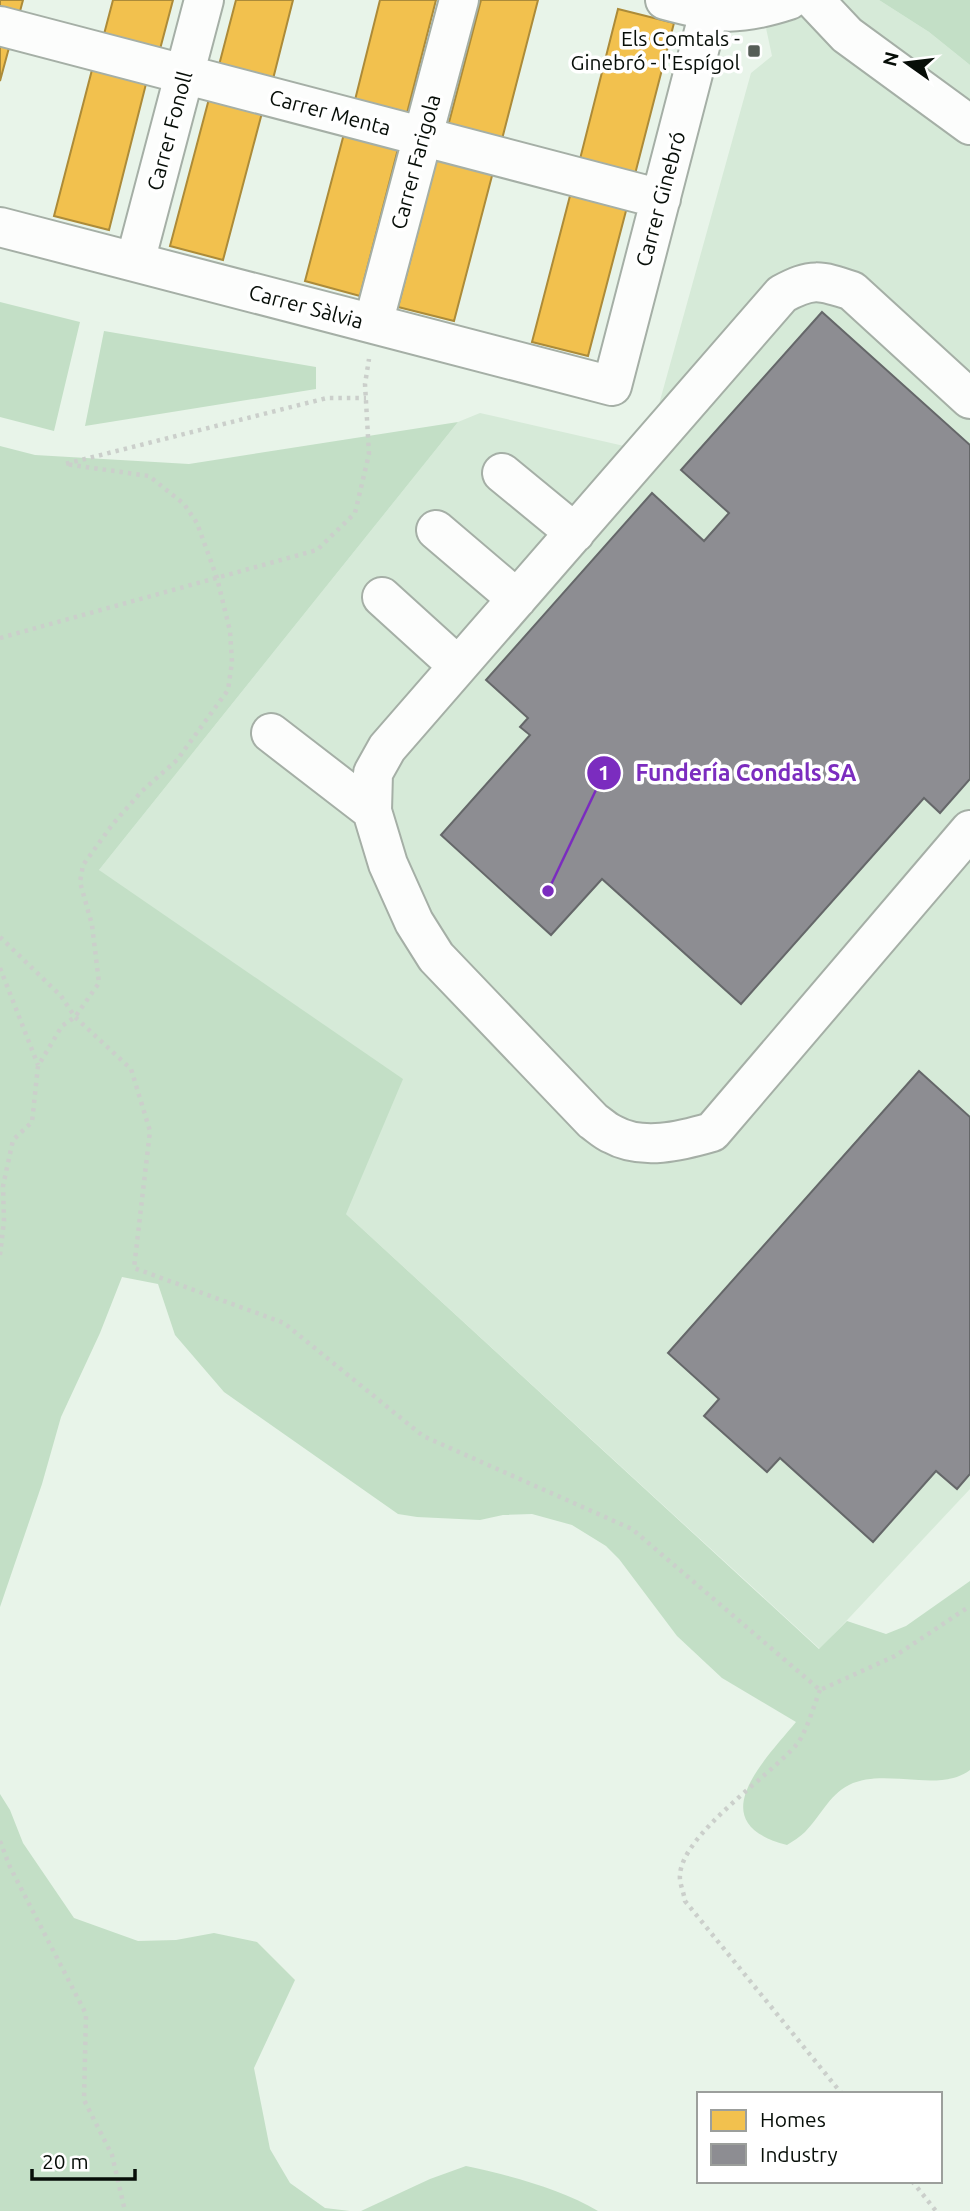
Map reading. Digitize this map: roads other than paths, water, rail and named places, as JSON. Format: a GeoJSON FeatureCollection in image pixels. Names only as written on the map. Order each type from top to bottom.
{"type":"FeatureCollection","features":[{"type":"Feature","properties":{"kind":"street","name":"Carrer Fonoll"},"geometry":{"type":"LineString","coordinates":[[135,262],[204,0]]}},
{"type":"Feature","properties":{"kind":"street","name":"Carrer Farigola"},"geometry":{"type":"LineString","coordinates":[[373,324],[459,0]]}},
{"type":"Feature","properties":{"kind":"street"},"geometry":{"type":"LineString","coordinates":[[665,0],[709,12],[758,10],[789,0]]}},
{"type":"Feature","properties":{"kind":"street"},"geometry":{"type":"LineString","coordinates":[[814,0],[847,35],[970,125]]}},
{"type":"Feature","properties":{"kind":"street","name":"Carrer Ginebró"},"geometry":{"type":"LineString","coordinates":[[612,386],[709,12]]}},
{"type":"Feature","properties":{"kind":"street","name":"Carrer Menta"},"geometry":{"type":"LineString","coordinates":[[0,26],[661,199]]}},
{"type":"Feature","properties":{"kind":"street","name":"Carrer Sàlvia"},"geometry":{"type":"LineString","coordinates":[[0,227],[612,386]]}},
{"type":"Feature","properties":{"kind":"street"},"geometry":{"type":"LineString","coordinates":[[970,399],[852,291],[827,282],[805,282],[782,294],[387,748],[373,772],[372,811],[394,876],[414,922],[436,957],[593,1121],[613,1135],[634,1141],[660,1143],[686,1140],[712,1132],[970,830]]}},
{"type":"Feature","properties":{"kind":"street"},"geometry":{"type":"LineString","coordinates":[[502,473],[575,533]]}},
{"type":"Feature","properties":{"kind":"street"},"geometry":{"type":"LineString","coordinates":[[436,530],[517,599]]}},
{"type":"Feature","properties":{"kind":"street"},"geometry":{"type":"LineString","coordinates":[[382,597],[458,666]]}},
{"type":"Feature","properties":{"kind":"street"},"geometry":{"type":"LineString","coordinates":[[271,733],[372,811]]}},
{"type":"Feature","properties":{"kind":"place","name":"Els Comtals - Ginebró - l'Espígol"},"geometry":{"type":"Point","coordinates":[754,51]}},
{"type":"Feature","properties":{"kind":"place","name":"Fundería Condals SA"},"geometry":{"type":"Point","coordinates":[548,891]}}]}
